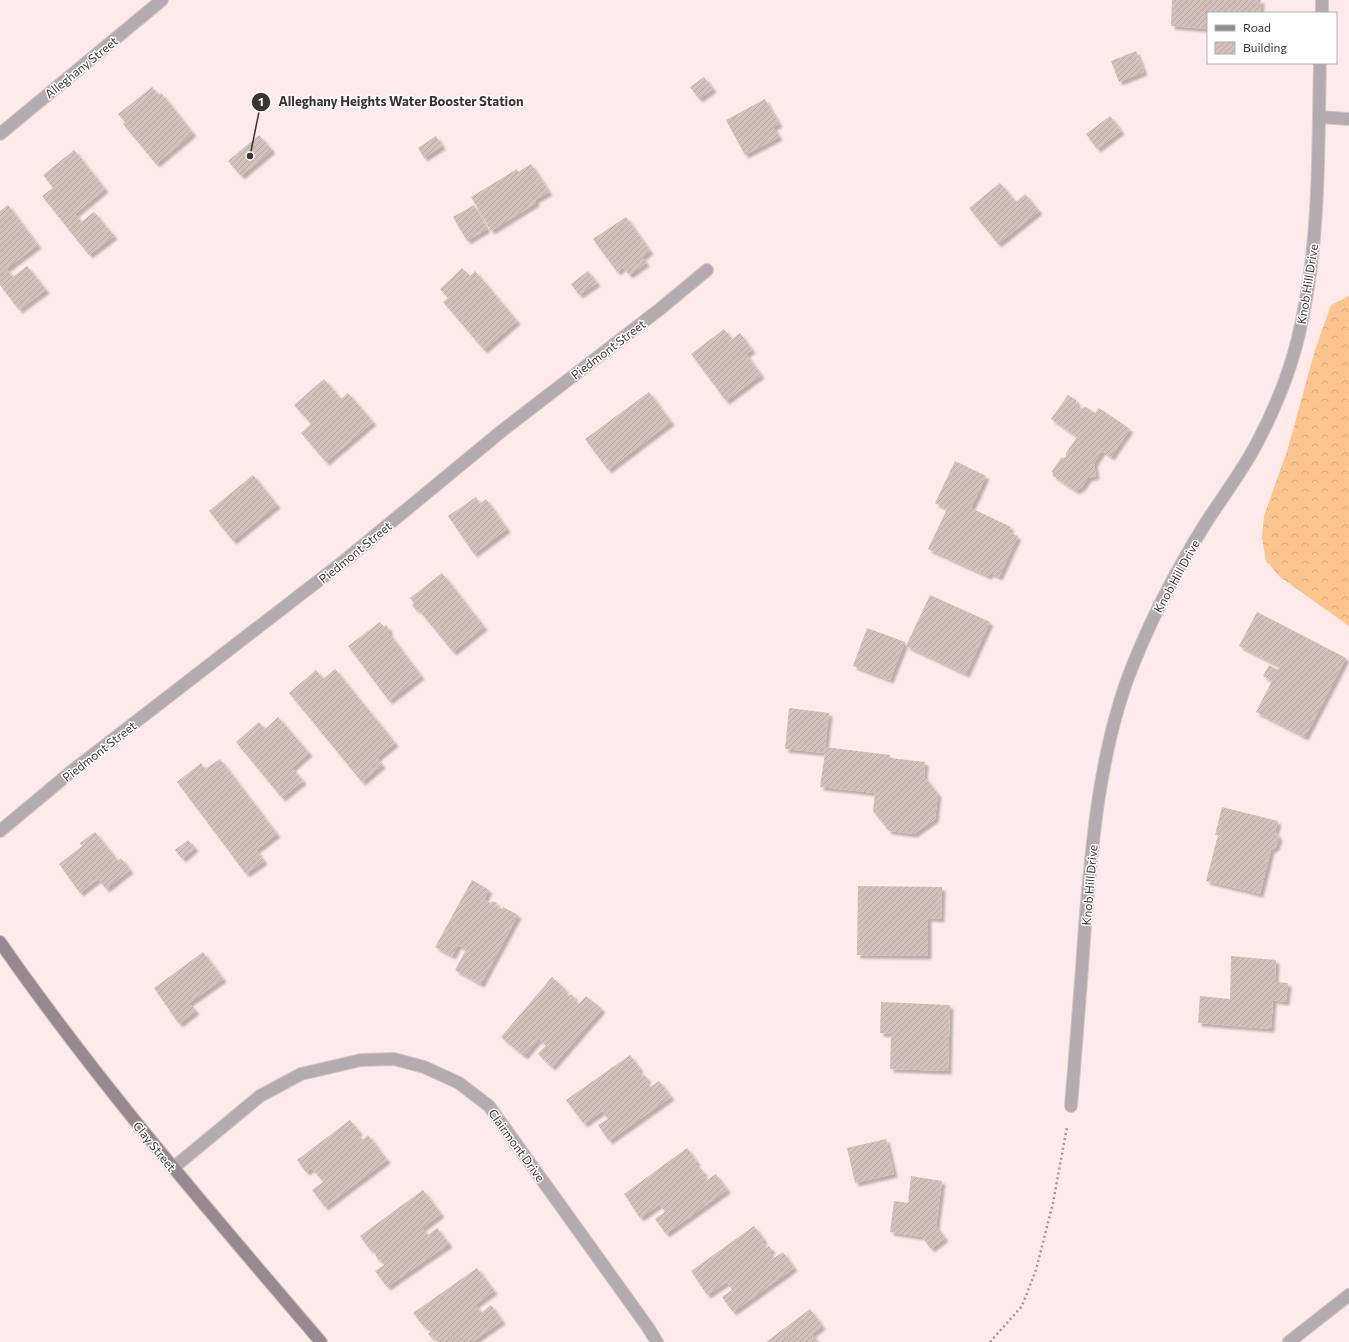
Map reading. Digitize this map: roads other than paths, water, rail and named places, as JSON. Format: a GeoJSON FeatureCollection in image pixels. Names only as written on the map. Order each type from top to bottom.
{"type":"FeatureCollection","features":[{"type":"Feature","properties":{"kind":"street","name":"Alleghany Street"},"geometry":{"type":"LineString","coordinates":[[0,134],[162,0]]}},
{"type":"Feature","properties":{"kind":"street"},"geometry":{"type":"LineString","coordinates":[[1322,0],[1322,12]]}},
{"type":"Feature","properties":{"kind":"street","name":"Knob Hill Drive"},"geometry":{"type":"LineString","coordinates":[[1072,1106],[1091,845],[1099,793],[1110,738],[1126,684],[1154,616],[1175,574],[1257,442],[1288,371],[1302,321],[1311,266],[1315,224],[1320,64]]}},
{"type":"Feature","properties":{"kind":"street"},"geometry":{"type":"LineString","coordinates":[[1319,117],[1349,119]]}},
{"type":"Feature","properties":{"kind":"street","name":"Piedmont Street"},"geometry":{"type":"LineString","coordinates":[[0,831],[72,771],[344,561],[503,430],[660,309],[707,270]]}},
{"type":"Feature","properties":{"kind":"street","name":"Clay Street"},"geometry":{"type":"LineString","coordinates":[[0,942],[46,1009],[173,1168],[321,1342]]}},
{"type":"Feature","properties":{"kind":"street","name":"Clairmont Drive"},"geometry":{"type":"LineString","coordinates":[[173,1168],[260,1096],[301,1074],[361,1060],[394,1060],[424,1067],[459,1082],[489,1106],[648,1326],[657,1342]]}},
{"type":"Feature","properties":{"kind":"street"},"geometry":{"type":"LineString","coordinates":[[1289,1342],[1349,1295]]}},
{"type":"Feature","properties":{"kind":"place","name":"Alleghany Heights Water Booster Station"},"geometry":{"type":"Point","coordinates":[250,156]}}]}
